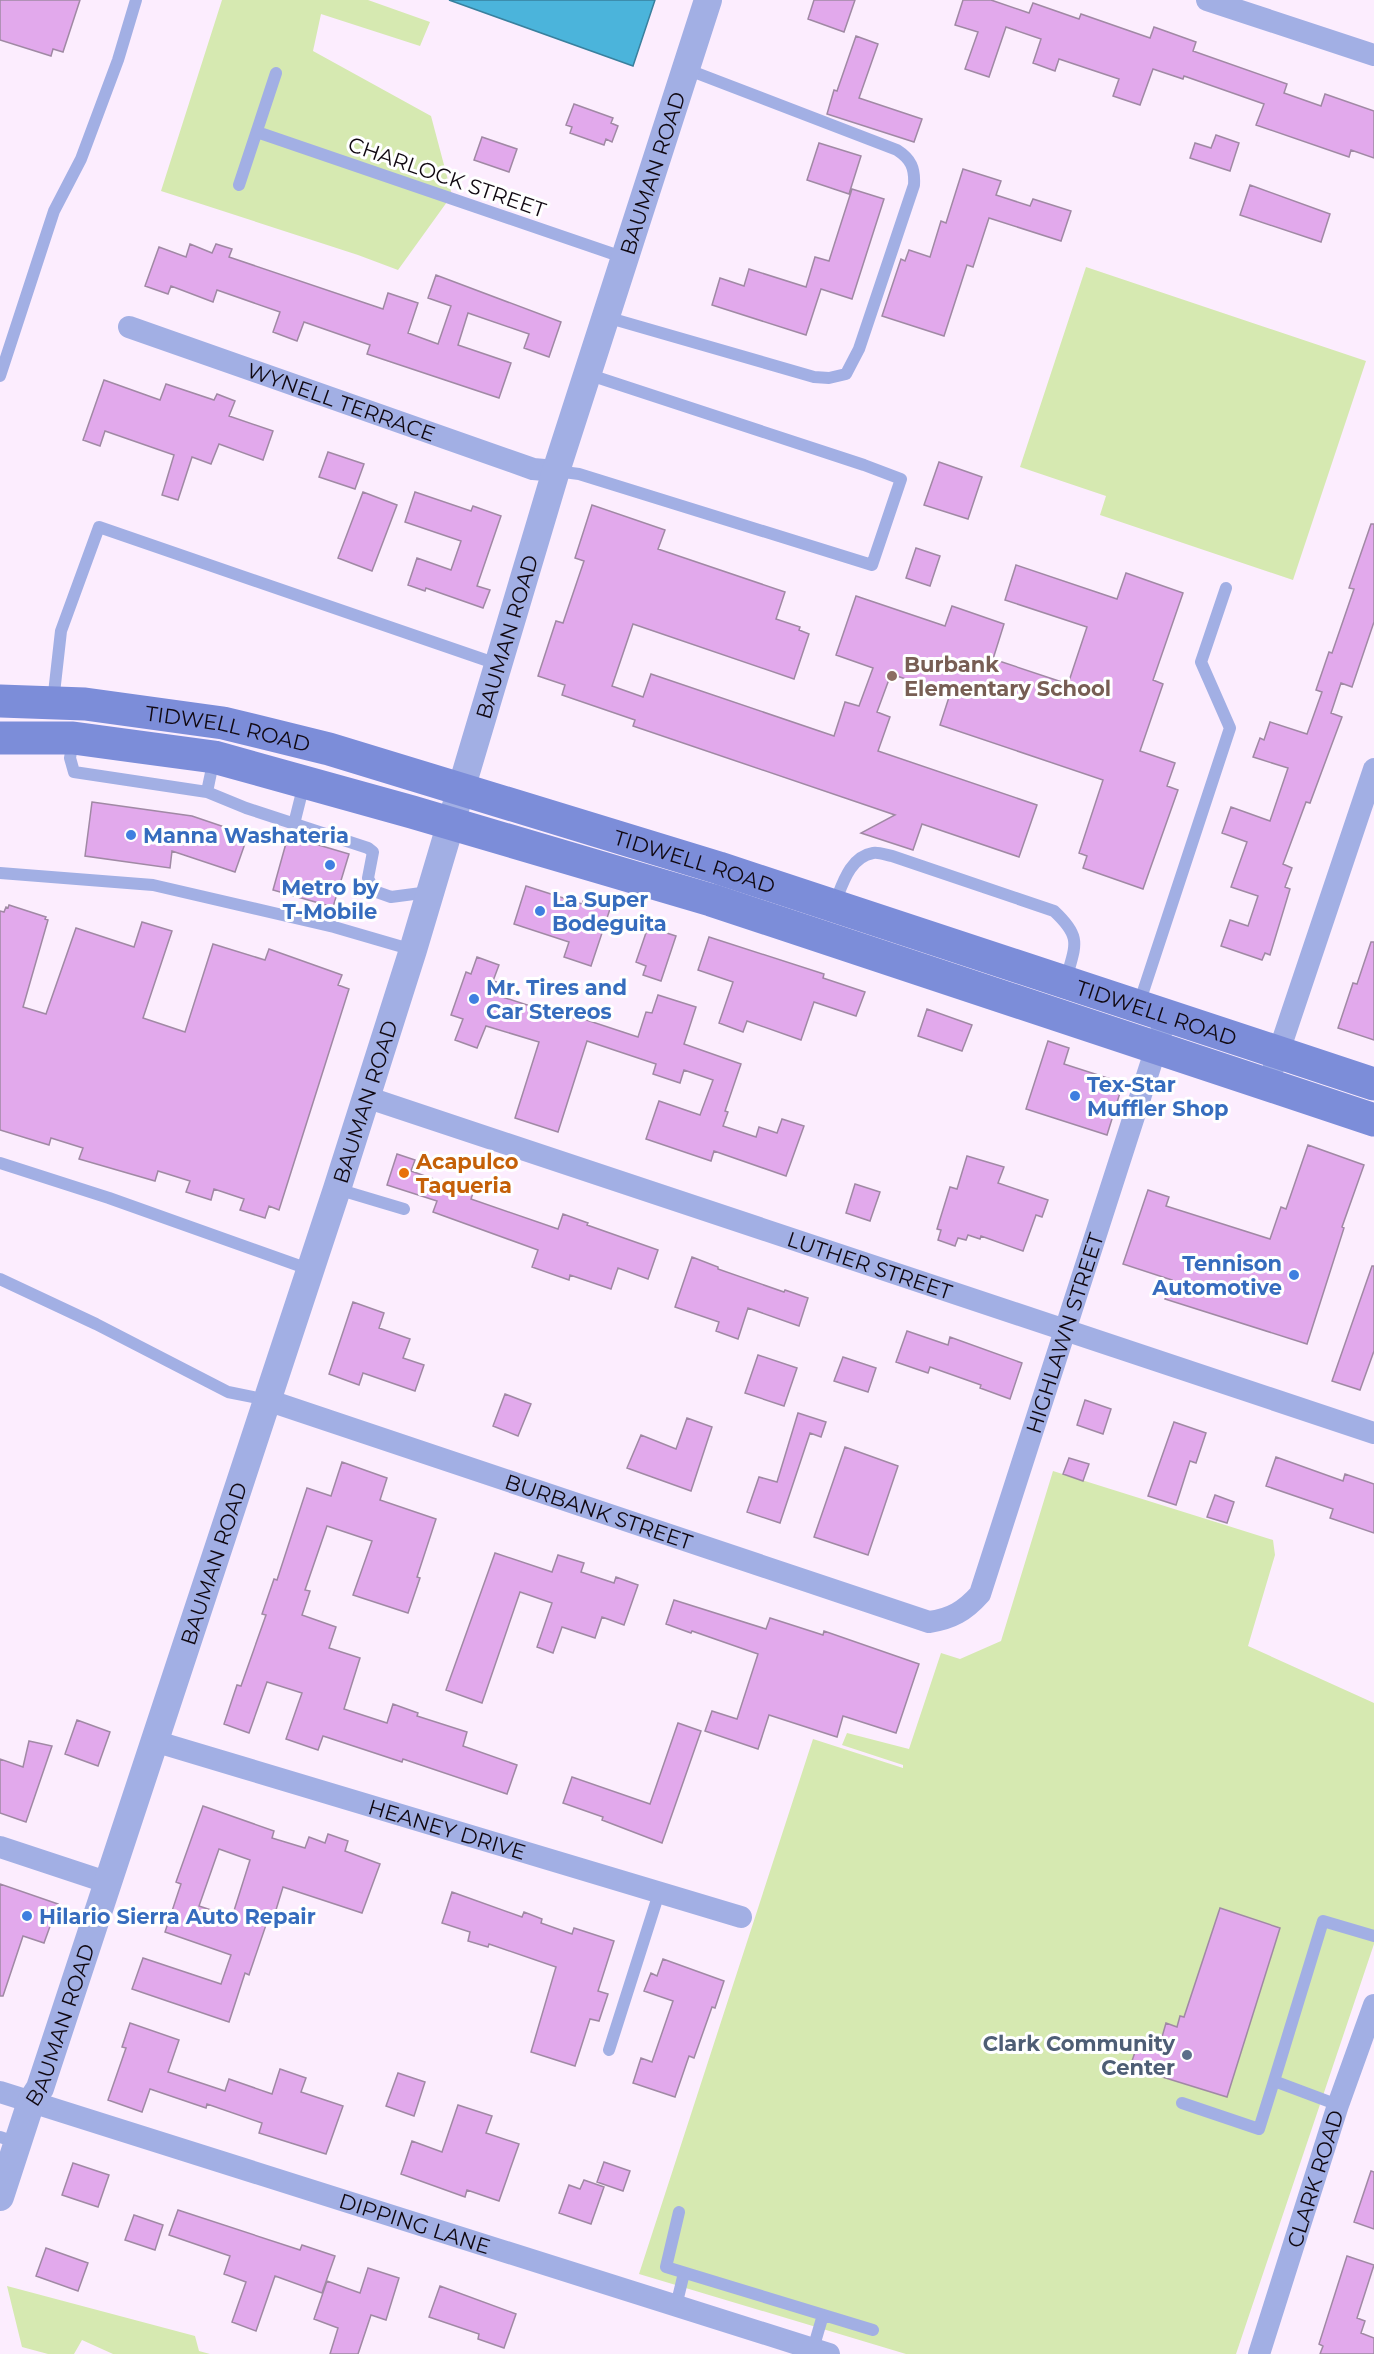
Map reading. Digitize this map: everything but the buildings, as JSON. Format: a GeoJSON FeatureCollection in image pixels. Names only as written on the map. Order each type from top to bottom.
{"type":"FeatureCollection","features":[{"type":"Feature","properties":{"kind":"main road","name":"TIDWELL ROAD"},"geometry":{"type":"LineString","coordinates":[[0,701],[85,704],[223,723],[329,749],[719,868],[1374,1084]]}},
{"type":"Feature","properties":{"kind":"main road"},"geometry":{"type":"LineString","coordinates":[[214,758],[223,723]]}},
{"type":"Feature","properties":{"kind":"main road","name":"TIDWELL ROAD"},"geometry":{"type":"LineString","coordinates":[[0,738],[73,738],[214,758],[450,822],[711,900],[1156,1049],[1374,1119]]}},
{"type":"Feature","properties":{"kind":"main road"},"geometry":{"type":"LineString","coordinates":[[711,900],[719,868]]}},
{"type":"Feature","properties":{"kind":"main road"},"geometry":{"type":"LineString","coordinates":[[930,974],[943,941]]}},
{"type":"Feature","properties":{"kind":"street","name":"BAUMAN ROAD"},"geometry":{"type":"LineString","coordinates":[[1,2193],[9,2140],[40,2088],[106,1882],[311,1270],[412,950],[556,471],[708,0]]}},
{"type":"Feature","properties":{"kind":"street"},"geometry":{"type":"LineString","coordinates":[[1207,0],[1374,55]]}},
{"type":"Feature","properties":{"kind":"street","name":"WYNELL TERRACE"},"geometry":{"type":"LineString","coordinates":[[129,327],[533,469],[556,471]]}},
{"type":"Feature","properties":{"kind":"street"},"geometry":{"type":"LineString","coordinates":[[1268,1085],[1374,769]]}},
{"type":"Feature","properties":{"kind":"street","name":"HIGHLAWN STREET"},"geometry":{"type":"LineString","coordinates":[[929,1622],[944,1620],[958,1614],[970,1606],[980,1594],[1156,1049],[1153,1010]]}},
{"type":"Feature","properties":{"kind":"street","name":"LUTHER STREET"},"geometry":{"type":"LineString","coordinates":[[366,1097],[1374,1433]]}},
{"type":"Feature","properties":{"kind":"street","name":"BURBANK STREET"},"geometry":{"type":"LineString","coordinates":[[267,1400],[929,1622]]}},
{"type":"Feature","properties":{"kind":"street","name":"HEANEY DRIVE"},"geometry":{"type":"LineString","coordinates":[[154,1741],[741,1917]]}},
{"type":"Feature","properties":{"kind":"street"},"geometry":{"type":"LineString","coordinates":[[0,1846],[106,1882]]}},
{"type":"Feature","properties":{"kind":"street","name":"CLARK ROAD"},"geometry":{"type":"LineString","coordinates":[[1259,2354],[1338,2105],[1374,2005]]}},
{"type":"Feature","properties":{"kind":"street","name":"DIPPING LANE"},"geometry":{"type":"LineString","coordinates":[[0,2092],[821,2351]]}},
{"type":"Feature","properties":{"kind":"lane"},"geometry":{"type":"LineString","coordinates":[[0,376],[54,211],[81,159],[118,60],[136,0]]}},
{"type":"Feature","properties":{"kind":"lane"},"geometry":{"type":"LineString","coordinates":[[606,317],[814,377],[829,378],[846,374],[859,349],[914,185],[915,171],[908,157],[897,150],[686,69]]}},
{"type":"Feature","properties":{"kind":"lane"},"geometry":{"type":"LineString","coordinates":[[239,185],[276,73]]}},
{"type":"Feature","properties":{"kind":"lane","name":"CHARLOCK STREET"},"geometry":{"type":"LineString","coordinates":[[257,132],[625,258]]}},
{"type":"Feature","properties":{"kind":"lane"},"geometry":{"type":"LineString","coordinates":[[556,471],[579,474],[872,565],[902,479],[587,374]]}},
{"type":"Feature","properties":{"kind":"lane"},"geometry":{"type":"LineString","coordinates":[[53,702],[61,631],[99,526],[497,664]]}},
{"type":"Feature","properties":{"kind":"lane"},"geometry":{"type":"LineString","coordinates":[[1153,1010],[1230,728],[1201,662],[1226,588]]}},
{"type":"Feature","properties":{"kind":"lane"},"geometry":{"type":"LineString","coordinates":[[73,738],[70,758],[74,772],[207,792],[368,848],[373,852],[368,878],[374,891],[391,897],[429,892]]}},
{"type":"Feature","properties":{"kind":"lane"},"geometry":{"type":"LineString","coordinates":[[207,792],[214,758]]}},
{"type":"Feature","properties":{"kind":"lane"},"geometry":{"type":"LineString","coordinates":[[294,824],[305,783]]}},
{"type":"Feature","properties":{"kind":"lane"},"geometry":{"type":"LineString","coordinates":[[834,905],[848,871],[858,859],[874,853],[892,856],[1054,911],[1069,925],[1075,938],[1065,981]]}},
{"type":"Feature","properties":{"kind":"lane"},"geometry":{"type":"LineString","coordinates":[[0,873],[153,885],[334,927],[412,950]]}},
{"type":"Feature","properties":{"kind":"lane"},"geometry":{"type":"LineString","coordinates":[[0,1163],[109,1198],[311,1270]]}},
{"type":"Feature","properties":{"kind":"lane"},"geometry":{"type":"LineString","coordinates":[[337,1189],[404,1209]]}},
{"type":"Feature","properties":{"kind":"lane"},"geometry":{"type":"LineString","coordinates":[[0,1279],[96,1324],[228,1392],[267,1400]]}},
{"type":"Feature","properties":{"kind":"lane"},"geometry":{"type":"LineString","coordinates":[[609,2050],[659,1893]]}},
{"type":"Feature","properties":{"kind":"lane"},"geometry":{"type":"LineString","coordinates":[[1182,2103],[1258,2129],[1323,1921],[1374,1936]]}},
{"type":"Feature","properties":{"kind":"lane"},"geometry":{"type":"LineString","coordinates":[[1274,2081],[1338,2105]]}},
{"type":"Feature","properties":{"kind":"lane"},"geometry":{"type":"LineString","coordinates":[[679,2212],[666,2267],[873,2330]]}},
{"type":"Feature","properties":{"kind":"lane"},"geometry":{"type":"LineString","coordinates":[[676,2306],[684,2273]]}},
{"type":"Feature","properties":{"kind":"lane"},"geometry":{"type":"LineString","coordinates":[[821,2351],[823,2315]]}},
{"type":"Feature","properties":{"kind":"green space"},"geometry":{"type":"Polygon","coordinates":[[[222,0],[368,0],[430,22],[420,46],[321,14],[313,51],[431,116],[452,195],[398,270],[161,191],[222,0]]]}},
{"type":"Feature","properties":{"kind":"green space"},"geometry":{"type":"Polygon","coordinates":[[[1086,267],[1366,361],[1293,580],[1100,515],[1106,496],[1020,467],[1086,267]]]}},
{"type":"Feature","properties":{"kind":"green space"},"geometry":{"type":"Polygon","coordinates":[[[1053,1471],[1273,1540],[1275,1555],[1248,1646],[1374,1703],[1374,1944],[1236,2354],[906,2354],[639,2274],[813,1739],[903,1768],[903,1765],[842,1745],[847,1733],[909,1749],[941,1653],[960,1659],[1001,1641],[1053,1471]]]}},
{"type":"Feature","properties":{"kind":"green space"},"geometry":{"type":"Polygon","coordinates":[[[7,2286],[195,2336],[199,2351],[210,2354],[113,2354],[82,2340],[74,2354],[48,2354],[22,2347],[7,2286]]]}},
{"type":"Feature","properties":{"kind":"water"},"geometry":{"type":"Polygon","coordinates":[[[449,0],[655,0],[633,66],[449,0]]]}},
{"type":"Feature","properties":{"kind":"place","name":"Burbank Elementary School"},"geometry":{"type":"Point","coordinates":[892,676]}},
{"type":"Feature","properties":{"kind":"place","name":"Manna Washateria"},"geometry":{"type":"Point","coordinates":[131,835]}},
{"type":"Feature","properties":{"kind":"place","name":"Metro by T-Mobile"},"geometry":{"type":"Point","coordinates":[330,865]}},
{"type":"Feature","properties":{"kind":"place","name":"La Super Bodeguita"},"geometry":{"type":"Point","coordinates":[540,911]}},
{"type":"Feature","properties":{"kind":"place","name":"Mr. Tires and Car Stereos"},"geometry":{"type":"Point","coordinates":[474,999]}},
{"type":"Feature","properties":{"kind":"place","name":"Tex-Star Muffler Shop"},"geometry":{"type":"Point","coordinates":[1075,1096]}},
{"type":"Feature","properties":{"kind":"place","name":"Acapulco Taqueria"},"geometry":{"type":"Point","coordinates":[404,1173]}},
{"type":"Feature","properties":{"kind":"place","name":"Tennison Automotive"},"geometry":{"type":"Point","coordinates":[1294,1275]}},
{"type":"Feature","properties":{"kind":"place","name":"Hilario Sierra Auto Repair"},"geometry":{"type":"Point","coordinates":[27,1916]}},
{"type":"Feature","properties":{"kind":"place","name":"Clark Community Center"},"geometry":{"type":"Point","coordinates":[1187,2055]}}]}
